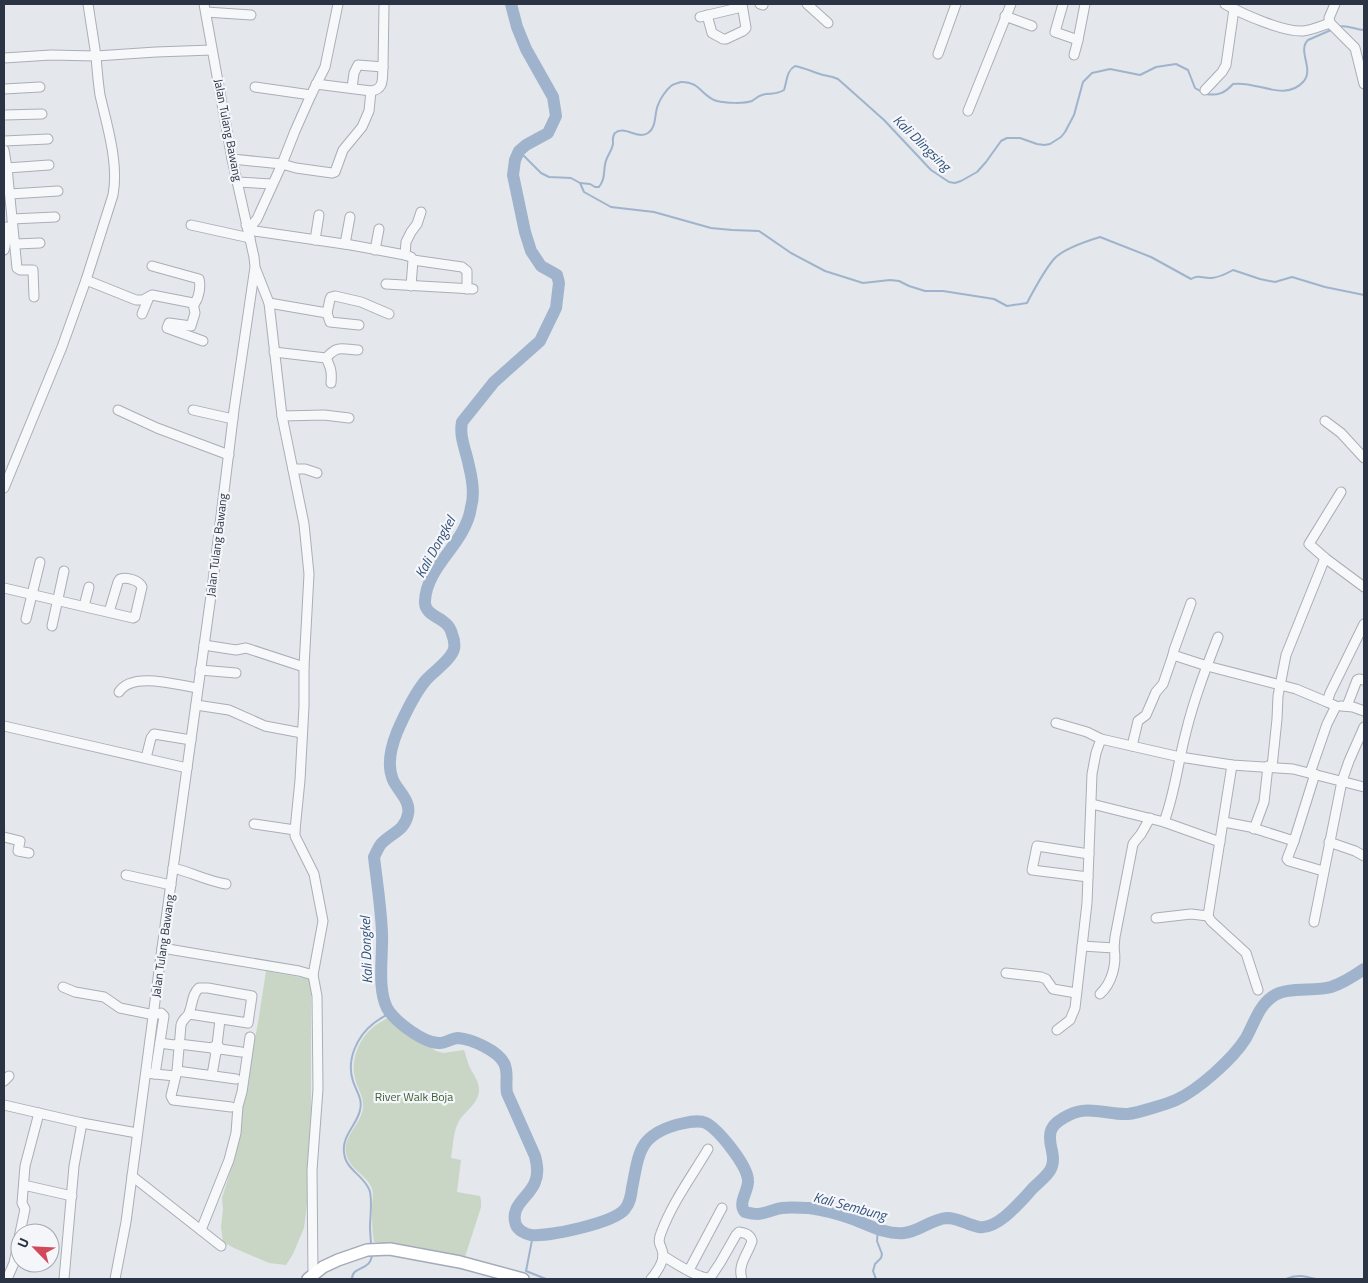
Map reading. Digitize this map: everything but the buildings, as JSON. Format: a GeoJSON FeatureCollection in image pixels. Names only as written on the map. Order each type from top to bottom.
{"type":"FeatureCollection","features":[{"type":"Feature","properties":{"kind":"main road"},"geometry":{"type":"LineString","coordinates":[[311,1277],[323,1267],[338,1260],[371,1250],[399,1250],[460,1262],[523,1279]]}},
{"type":"Feature","properties":{"kind":"street"},"geometry":{"type":"LineString","coordinates":[[4,488],[62,347],[106,218],[115,182],[88,4]]}},
{"type":"Feature","properties":{"kind":"street"},"geometry":{"type":"LineString","coordinates":[[248,231],[254,223],[282,164],[325,67],[338,4]]}},
{"type":"Feature","properties":{"kind":"street"},"geometry":{"type":"LineString","coordinates":[[807,4],[828,23]]}},
{"type":"Feature","properties":{"kind":"street"},"geometry":{"type":"LineString","coordinates":[[938,54],[956,4]]}},
{"type":"Feature","properties":{"kind":"street"},"geometry":{"type":"LineString","coordinates":[[968,111],[1010,4]]}},
{"type":"Feature","properties":{"kind":"street"},"geometry":{"type":"LineString","coordinates":[[1063,4],[1055,32],[1078,40]]}},
{"type":"Feature","properties":{"kind":"street"},"geometry":{"type":"LineString","coordinates":[[1074,55],[1085,4]]}},
{"type":"Feature","properties":{"kind":"street"},"geometry":{"type":"LineString","coordinates":[[1225,4],[1262,20],[1295,30],[1333,27]]}},
{"type":"Feature","properties":{"kind":"street"},"geometry":{"type":"LineString","coordinates":[[1335,4],[1329,18],[1333,27],[1355,48],[1364,84]]}},
{"type":"Feature","properties":{"kind":"street"},"geometry":{"type":"LineString","coordinates":[[742,5],[746,28],[743,31],[726,39],[712,34],[704,16],[742,5]]}},
{"type":"Feature","properties":{"kind":"street"},"geometry":{"type":"LineString","coordinates":[[316,84],[371,91],[380,88],[383,67],[384,6]]}},
{"type":"Feature","properties":{"kind":"street"},"geometry":{"type":"LineString","coordinates":[[205,8],[251,15]]}},
{"type":"Feature","properties":{"kind":"street","name":"Jalan Tulang Bawang"},"geometry":{"type":"LineString","coordinates":[[115,1279],[124,1237],[143,1088],[150,1074],[154,1015],[162,948],[255,267],[232,159],[205,8]]}},
{"type":"Feature","properties":{"kind":"street"},"geometry":{"type":"LineString","coordinates":[[1205,90],[1226,65],[1234,9]]}},
{"type":"Feature","properties":{"kind":"street"},"geometry":{"type":"LineString","coordinates":[[1005,16],[1032,26]]}},
{"type":"Feature","properties":{"kind":"street"},"geometry":{"type":"LineString","coordinates":[[4,58],[51,55],[96,56],[212,50]]}},
{"type":"Feature","properties":{"kind":"street"},"geometry":{"type":"LineString","coordinates":[[352,88],[354,73],[358,65],[383,67]]}},
{"type":"Feature","properties":{"kind":"street"},"geometry":{"type":"LineString","coordinates":[[4,88],[40,87]]}},
{"type":"Feature","properties":{"kind":"street"},"geometry":{"type":"LineString","coordinates":[[255,87],[311,95]]}},
{"type":"Feature","properties":{"kind":"street"},"geometry":{"type":"LineString","coordinates":[[232,159],[335,172],[343,150],[362,127],[369,111],[371,91]]}},
{"type":"Feature","properties":{"kind":"street"},"geometry":{"type":"LineString","coordinates":[[4,115],[42,114]]}},
{"type":"Feature","properties":{"kind":"street"},"geometry":{"type":"LineString","coordinates":[[4,141],[48,139]]}},
{"type":"Feature","properties":{"kind":"street"},"geometry":{"type":"LineString","coordinates":[[4,150],[8,198],[16,244],[18,269],[33,270],[34,297]]}},
{"type":"Feature","properties":{"kind":"street"},"geometry":{"type":"LineString","coordinates":[[7,168],[49,166]]}},
{"type":"Feature","properties":{"kind":"street"},"geometry":{"type":"LineString","coordinates":[[237,182],[272,184]]}},
{"type":"Feature","properties":{"kind":"street"},"geometry":{"type":"LineString","coordinates":[[8,198],[58,191]]}},
{"type":"Feature","properties":{"kind":"street"},"geometry":{"type":"LineString","coordinates":[[411,286],[408,238],[417,224],[421,212]]}},
{"type":"Feature","properties":{"kind":"street"},"geometry":{"type":"LineString","coordinates":[[315,240],[319,215]]}},
{"type":"Feature","properties":{"kind":"street"},"geometry":{"type":"LineString","coordinates":[[12,219],[55,217]]}},
{"type":"Feature","properties":{"kind":"street"},"geometry":{"type":"LineString","coordinates":[[346,244],[350,217]]}},
{"type":"Feature","properties":{"kind":"street"},"geometry":{"type":"LineString","coordinates":[[191,225],[346,244],[462,267],[467,272],[470,289],[386,284]]}},
{"type":"Feature","properties":{"kind":"street"},"geometry":{"type":"LineString","coordinates":[[4,250],[7,227]]}},
{"type":"Feature","properties":{"kind":"street"},"geometry":{"type":"LineString","coordinates":[[375,250],[380,229]]}},
{"type":"Feature","properties":{"kind":"street"},"geometry":{"type":"LineString","coordinates":[[16,244],[40,243]]}},
{"type":"Feature","properties":{"kind":"street"},"geometry":{"type":"LineString","coordinates":[[152,266],[199,279],[198,298],[194,303],[195,313],[190,331],[203,341]]}},
{"type":"Feature","properties":{"kind":"street"},"geometry":{"type":"LineString","coordinates":[[255,267],[269,303],[282,416],[304,524],[309,574],[300,780],[295,830],[314,874],[323,921],[313,975],[317,996],[318,1089],[312,1170],[311,1277]]}},
{"type":"Feature","properties":{"kind":"street"},"geometry":{"type":"LineString","coordinates":[[86,280],[136,300],[143,300],[152,295],[194,303]]}},
{"type":"Feature","properties":{"kind":"street"},"geometry":{"type":"LineString","coordinates":[[359,325],[330,322],[328,313],[331,297],[335,296],[361,302],[388,314]]}},
{"type":"Feature","properties":{"kind":"street"},"geometry":{"type":"LineString","coordinates":[[142,314],[149,297]]}},
{"type":"Feature","properties":{"kind":"street"},"geometry":{"type":"LineString","coordinates":[[269,303],[328,313]]}},
{"type":"Feature","properties":{"kind":"street"},"geometry":{"type":"LineString","coordinates":[[326,358],[334,350],[340,348],[358,350]]}},
{"type":"Feature","properties":{"kind":"street"},"geometry":{"type":"LineString","coordinates":[[274,352],[326,358]]}},
{"type":"Feature","properties":{"kind":"street"},"geometry":{"type":"LineString","coordinates":[[326,358],[332,374],[330,383]]}},
{"type":"Feature","properties":{"kind":"street"},"geometry":{"type":"LineString","coordinates":[[118,410],[157,428],[229,455]]}},
{"type":"Feature","properties":{"kind":"street"},"geometry":{"type":"LineString","coordinates":[[193,410],[233,419]]}},
{"type":"Feature","properties":{"kind":"street"},"geometry":{"type":"LineString","coordinates":[[282,416],[324,415],[348,418]]}},
{"type":"Feature","properties":{"kind":"street"},"geometry":{"type":"LineString","coordinates":[[1325,421],[1341,433],[1364,458]]}},
{"type":"Feature","properties":{"kind":"street"},"geometry":{"type":"LineString","coordinates":[[293,469],[305,469],[317,473]]}},
{"type":"Feature","properties":{"kind":"street"},"geometry":{"type":"LineString","coordinates":[[1341,492],[1309,544],[1364,587]]}},
{"type":"Feature","properties":{"kind":"street"},"geometry":{"type":"LineString","coordinates":[[1254,829],[1264,802],[1286,655],[1325,558]]}},
{"type":"Feature","properties":{"kind":"street"},"geometry":{"type":"LineString","coordinates":[[26,619],[40,562]]}},
{"type":"Feature","properties":{"kind":"street"},"geometry":{"type":"LineString","coordinates":[[52,626],[64,570]]}},
{"type":"Feature","properties":{"kind":"street"},"geometry":{"type":"LineString","coordinates":[[4,588],[110,612],[132,618],[133,621],[142,586],[138,582],[124,578],[120,579],[110,612]]}},
{"type":"Feature","properties":{"kind":"street"},"geometry":{"type":"LineString","coordinates":[[84,606],[89,587]]}},
{"type":"Feature","properties":{"kind":"street"},"geometry":{"type":"LineString","coordinates":[[1132,746],[1138,721],[1146,715],[1156,692],[1163,684],[1191,602]]}},
{"type":"Feature","properties":{"kind":"street"},"geometry":{"type":"LineString","coordinates":[[1323,871],[1287,859],[1294,841],[1327,724],[1332,704],[1333,688],[1364,624]]}},
{"type":"Feature","properties":{"kind":"street"},"geometry":{"type":"LineString","coordinates":[[1164,822],[1170,807],[1186,730],[1218,637]]}},
{"type":"Feature","properties":{"kind":"street"},"geometry":{"type":"LineString","coordinates":[[204,645],[236,650],[246,648],[304,667]]}},
{"type":"Feature","properties":{"kind":"street"},"geometry":{"type":"LineString","coordinates":[[1173,655],[1207,666],[1296,689],[1332,704],[1364,711]]}},
{"type":"Feature","properties":{"kind":"street"},"geometry":{"type":"LineString","coordinates":[[200,670],[236,672]]}},
{"type":"Feature","properties":{"kind":"street"},"geometry":{"type":"LineString","coordinates":[[119,692],[122,687],[132,682],[143,680],[197,688]]}},
{"type":"Feature","properties":{"kind":"street"},"geometry":{"type":"LineString","coordinates":[[1347,706],[1357,680],[1364,680]]}},
{"type":"Feature","properties":{"kind":"street"},"geometry":{"type":"LineString","coordinates":[[196,705],[229,710],[265,726],[302,732]]}},
{"type":"Feature","properties":{"kind":"street"},"geometry":{"type":"LineString","coordinates":[[1056,723],[1087,732],[1101,739],[1180,757],[1232,765],[1292,769],[1364,787]]}},
{"type":"Feature","properties":{"kind":"street"},"geometry":{"type":"LineString","coordinates":[[4,726],[187,768]]}},
{"type":"Feature","properties":{"kind":"street"},"geometry":{"type":"LineString","coordinates":[[1314,922],[1342,781],[1364,727]]}},
{"type":"Feature","properties":{"kind":"street"},"geometry":{"type":"LineString","coordinates":[[146,758],[151,738],[154,734],[190,740]]}},
{"type":"Feature","properties":{"kind":"street"},"geometry":{"type":"LineString","coordinates":[[1057,1030],[1072,1016],[1075,1008],[1087,903],[1092,774],[1101,739]]}},
{"type":"Feature","properties":{"kind":"street"},"geometry":{"type":"LineString","coordinates":[[1232,765],[1208,916],[1246,953],[1258,990]]}},
{"type":"Feature","properties":{"kind":"street"},"geometry":{"type":"LineString","coordinates":[[1092,804],[1164,822],[1220,842]]}},
{"type":"Feature","properties":{"kind":"street"},"geometry":{"type":"LineString","coordinates":[[1100,994],[1106,989],[1111,978],[1115,960],[1114,937],[1134,844],[1150,818]]}},
{"type":"Feature","properties":{"kind":"street"},"geometry":{"type":"LineString","coordinates":[[1224,822],[1294,841]]}},
{"type":"Feature","properties":{"kind":"street"},"geometry":{"type":"LineString","coordinates":[[254,824],[295,830]]}},
{"type":"Feature","properties":{"kind":"street"},"geometry":{"type":"LineString","coordinates":[[4,837],[20,841],[18,851],[29,853]]}},
{"type":"Feature","properties":{"kind":"street"},"geometry":{"type":"LineString","coordinates":[[1329,842],[1364,856]]}},
{"type":"Feature","properties":{"kind":"street"},"geometry":{"type":"LineString","coordinates":[[1088,877],[1032,870],[1036,846],[1089,854]]}},
{"type":"Feature","properties":{"kind":"street"},"geometry":{"type":"LineString","coordinates":[[173,868],[213,882],[226,884]]}},
{"type":"Feature","properties":{"kind":"street"},"geometry":{"type":"LineString","coordinates":[[126,875],[171,885]]}},
{"type":"Feature","properties":{"kind":"street"},"geometry":{"type":"LineString","coordinates":[[1156,918],[1191,914],[1208,916]]}},
{"type":"Feature","properties":{"kind":"street"},"geometry":{"type":"LineString","coordinates":[[1082,946],[1114,948]]}},
{"type":"Feature","properties":{"kind":"street"},"geometry":{"type":"LineString","coordinates":[[162,948],[313,975]]}},
{"type":"Feature","properties":{"kind":"street"},"geometry":{"type":"LineString","coordinates":[[1006,973],[1041,977],[1046,979],[1053,989],[1076,993]]}},
{"type":"Feature","properties":{"kind":"street"},"geometry":{"type":"LineString","coordinates":[[64,987],[74,992],[104,997],[120,1008],[164,1016],[160,1043],[150,1074],[212,1075],[236,1079]]}},
{"type":"Feature","properties":{"kind":"street"},"geometry":{"type":"LineString","coordinates":[[189,1014],[248,1023],[252,996],[201,988],[195,992],[189,1014],[182,1022],[176,1074],[171,1096],[173,1100],[231,1107]]}},
{"type":"Feature","properties":{"kind":"street"},"geometry":{"type":"LineString","coordinates":[[212,1075],[220,1020]]}},
{"type":"Feature","properties":{"kind":"street"},"geometry":{"type":"LineString","coordinates":[[201,1230],[229,1160],[234,1142],[250,1037]]}},
{"type":"Feature","properties":{"kind":"street"},"geometry":{"type":"LineString","coordinates":[[160,1043],[241,1052]]}},
{"type":"Feature","properties":{"kind":"street"},"geometry":{"type":"LineString","coordinates":[[4,1105],[82,1123],[137,1133]]}},
{"type":"Feature","properties":{"kind":"street"},"geometry":{"type":"LineString","coordinates":[[22,1223],[25,1208],[22,1203],[26,1166],[39,1113]]}},
{"type":"Feature","properties":{"kind":"street"},"geometry":{"type":"LineString","coordinates":[[64,1279],[74,1166],[82,1123]]}},
{"type":"Feature","properties":{"kind":"street"},"geometry":{"type":"LineString","coordinates":[[651,1279],[663,1256],[659,1244],[660,1235],[668,1217],[708,1149]]}},
{"type":"Feature","properties":{"kind":"street"},"geometry":{"type":"LineString","coordinates":[[132,1176],[221,1246]]}},
{"type":"Feature","properties":{"kind":"street"},"geometry":{"type":"LineString","coordinates":[[28,1186],[71,1200]]}},
{"type":"Feature","properties":{"kind":"street"},"geometry":{"type":"LineString","coordinates":[[689,1270],[722,1208]]}},
{"type":"Feature","properties":{"kind":"street"},"geometry":{"type":"LineString","coordinates":[[663,1256],[706,1278],[710,1278],[736,1234],[739,1232],[745,1233],[752,1241],[742,1262],[740,1270],[742,1279]]}},
{"type":"Feature","properties":{"kind":"green space"},"geometry":{"type":"Polygon","coordinates":[[[266,971],[310,979],[311,981],[311,1112],[307,1170],[308,1196],[304,1228],[286,1265],[269,1263],[223,1242],[221,1227],[222,1198],[237,1150],[247,1078],[266,971]]]}},
{"type":"Feature","properties":{"kind":"green space","name":"River Walk Boja"},"geometry":{"type":"Polygon","coordinates":[[[389,1017],[411,1037],[436,1051],[443,1053],[464,1050],[478,1084],[478,1095],[474,1104],[460,1119],[456,1127],[451,1158],[461,1160],[457,1192],[480,1196],[481,1200],[481,1207],[465,1257],[374,1242],[372,1189],[366,1179],[351,1164],[346,1153],[346,1147],[350,1135],[360,1119],[363,1107],[354,1071],[355,1056],[365,1035],[389,1017]]]}},
{"type":"Feature","properties":{"kind":"waterway","name":"Kali Sembung"},"geometry":{"type":"LineString","coordinates":[[511,4],[517,27],[526,49],[553,97],[556,116],[548,133],[519,151],[515,160],[513,175],[531,251],[541,266],[557,275],[559,283],[556,308],[540,341],[494,382],[462,422],[462,438],[473,491],[469,517],[457,540],[434,573],[426,591],[425,601],[429,611],[450,629],[454,640],[454,649],[446,661],[422,685],[397,732],[393,744],[390,769],[393,780],[408,805],[408,814],[401,828],[381,844],[374,857],[380,905],[382,942],[381,982],[387,1008],[403,1025],[427,1040],[440,1043],[458,1038],[470,1041],[484,1046],[496,1054],[504,1063],[507,1074],[507,1093],[535,1156],[537,1169],[536,1179],[532,1187],[515,1212],[518,1229],[531,1235],[551,1234],[595,1224],[618,1214],[625,1209],[631,1197],[636,1165],[642,1148],[647,1141],[663,1129],[695,1121],[706,1123],[718,1133],[732,1148],[743,1166],[748,1180],[742,1205],[745,1212],[757,1214],[782,1208],[809,1208],[837,1214],[878,1229],[897,1233],[909,1232],[947,1218],[979,1227],[986,1227],[1009,1214],[1049,1172],[1053,1160],[1050,1134],[1054,1125],[1063,1118],[1083,1111],[1128,1114],[1176,1100],[1204,1082],[1233,1055],[1246,1038],[1260,1011],[1272,997],[1292,990],[1331,987],[1364,969]]}},
{"type":"Feature","properties":{"kind":"waterway","name":"Kali Dlingsing"},"geometry":{"type":"LineString","coordinates":[[1338,27],[1345,26],[1364,30]]}},
{"type":"Feature","properties":{"kind":"waterway","name":"Kali Dlingsing"},"geometry":{"type":"LineString","coordinates":[[1206,94],[1214,95],[1221,93],[1233,84],[1251,85],[1279,91],[1296,87],[1307,76],[1305,44],[1308,40],[1331,30]]}},
{"type":"Feature","properties":{"kind":"waterway","name":"Kali Dlingsing"},"geometry":{"type":"LineString","coordinates":[[519,151],[541,173],[549,177],[571,178],[580,183],[599,187],[603,180],[606,162],[613,146],[614,134],[619,131],[640,135],[648,133],[653,127],[660,100],[672,85],[687,82],[693,84],[717,101],[749,102],[761,95],[784,90],[788,74],[795,66],[838,79],[884,120],[931,170],[949,182],[955,183],[977,172],[1001,141],[1007,138],[1020,138],[1044,145],[1050,144],[1061,137],[1074,115],[1083,82],[1092,73],[1110,69],[1140,75],[1156,67],[1176,64],[1188,70],[1195,88],[1202,92]]}},
{"type":"Feature","properties":{"kind":"waterway"},"geometry":{"type":"LineString","coordinates":[[580,183],[584,192],[611,207],[654,212],[711,228],[759,231],[791,253],[825,271],[863,283],[899,281],[925,291],[943,291],[994,299],[1007,306],[1027,303],[1046,269],[1058,255],[1100,237],[1151,257],[1191,279],[1197,277],[1215,278],[1233,270],[1275,282],[1292,277],[1325,287],[1364,295]]}},
{"type":"Feature","properties":{"kind":"waterway"},"geometry":{"type":"LineString","coordinates":[[371,1246],[371,1202],[369,1189],[347,1163],[344,1146],[347,1135],[361,1106],[351,1073],[354,1049],[368,1028],[390,1013]]}},
{"type":"Feature","properties":{"kind":"waterway"},"geometry":{"type":"LineString","coordinates":[[876,1279],[873,1271],[875,1264],[882,1254],[877,1241],[878,1228]]}},
{"type":"Feature","properties":{"kind":"waterway"},"geometry":{"type":"LineString","coordinates":[[533,1235],[526,1271],[546,1279]]}},
{"type":"Feature","properties":{"kind":"waterway"},"geometry":{"type":"LineString","coordinates":[[352,1279],[355,1272],[369,1263],[372,1253]]}},
{"type":"Feature","properties":{"kind":"waterway"},"geometry":{"type":"LineString","coordinates":[[1286,1279],[1294,1276],[1316,1279]]}},
{"type":"Feature","properties":{"kind":"water label","name":"Kali Dongkel"},"geometry":{"type":"Point","coordinates":[435,547]}},
{"type":"Feature","properties":{"kind":"water label","name":"Kali Dongkel"},"geometry":{"type":"Point","coordinates":[366,950]}}]}
